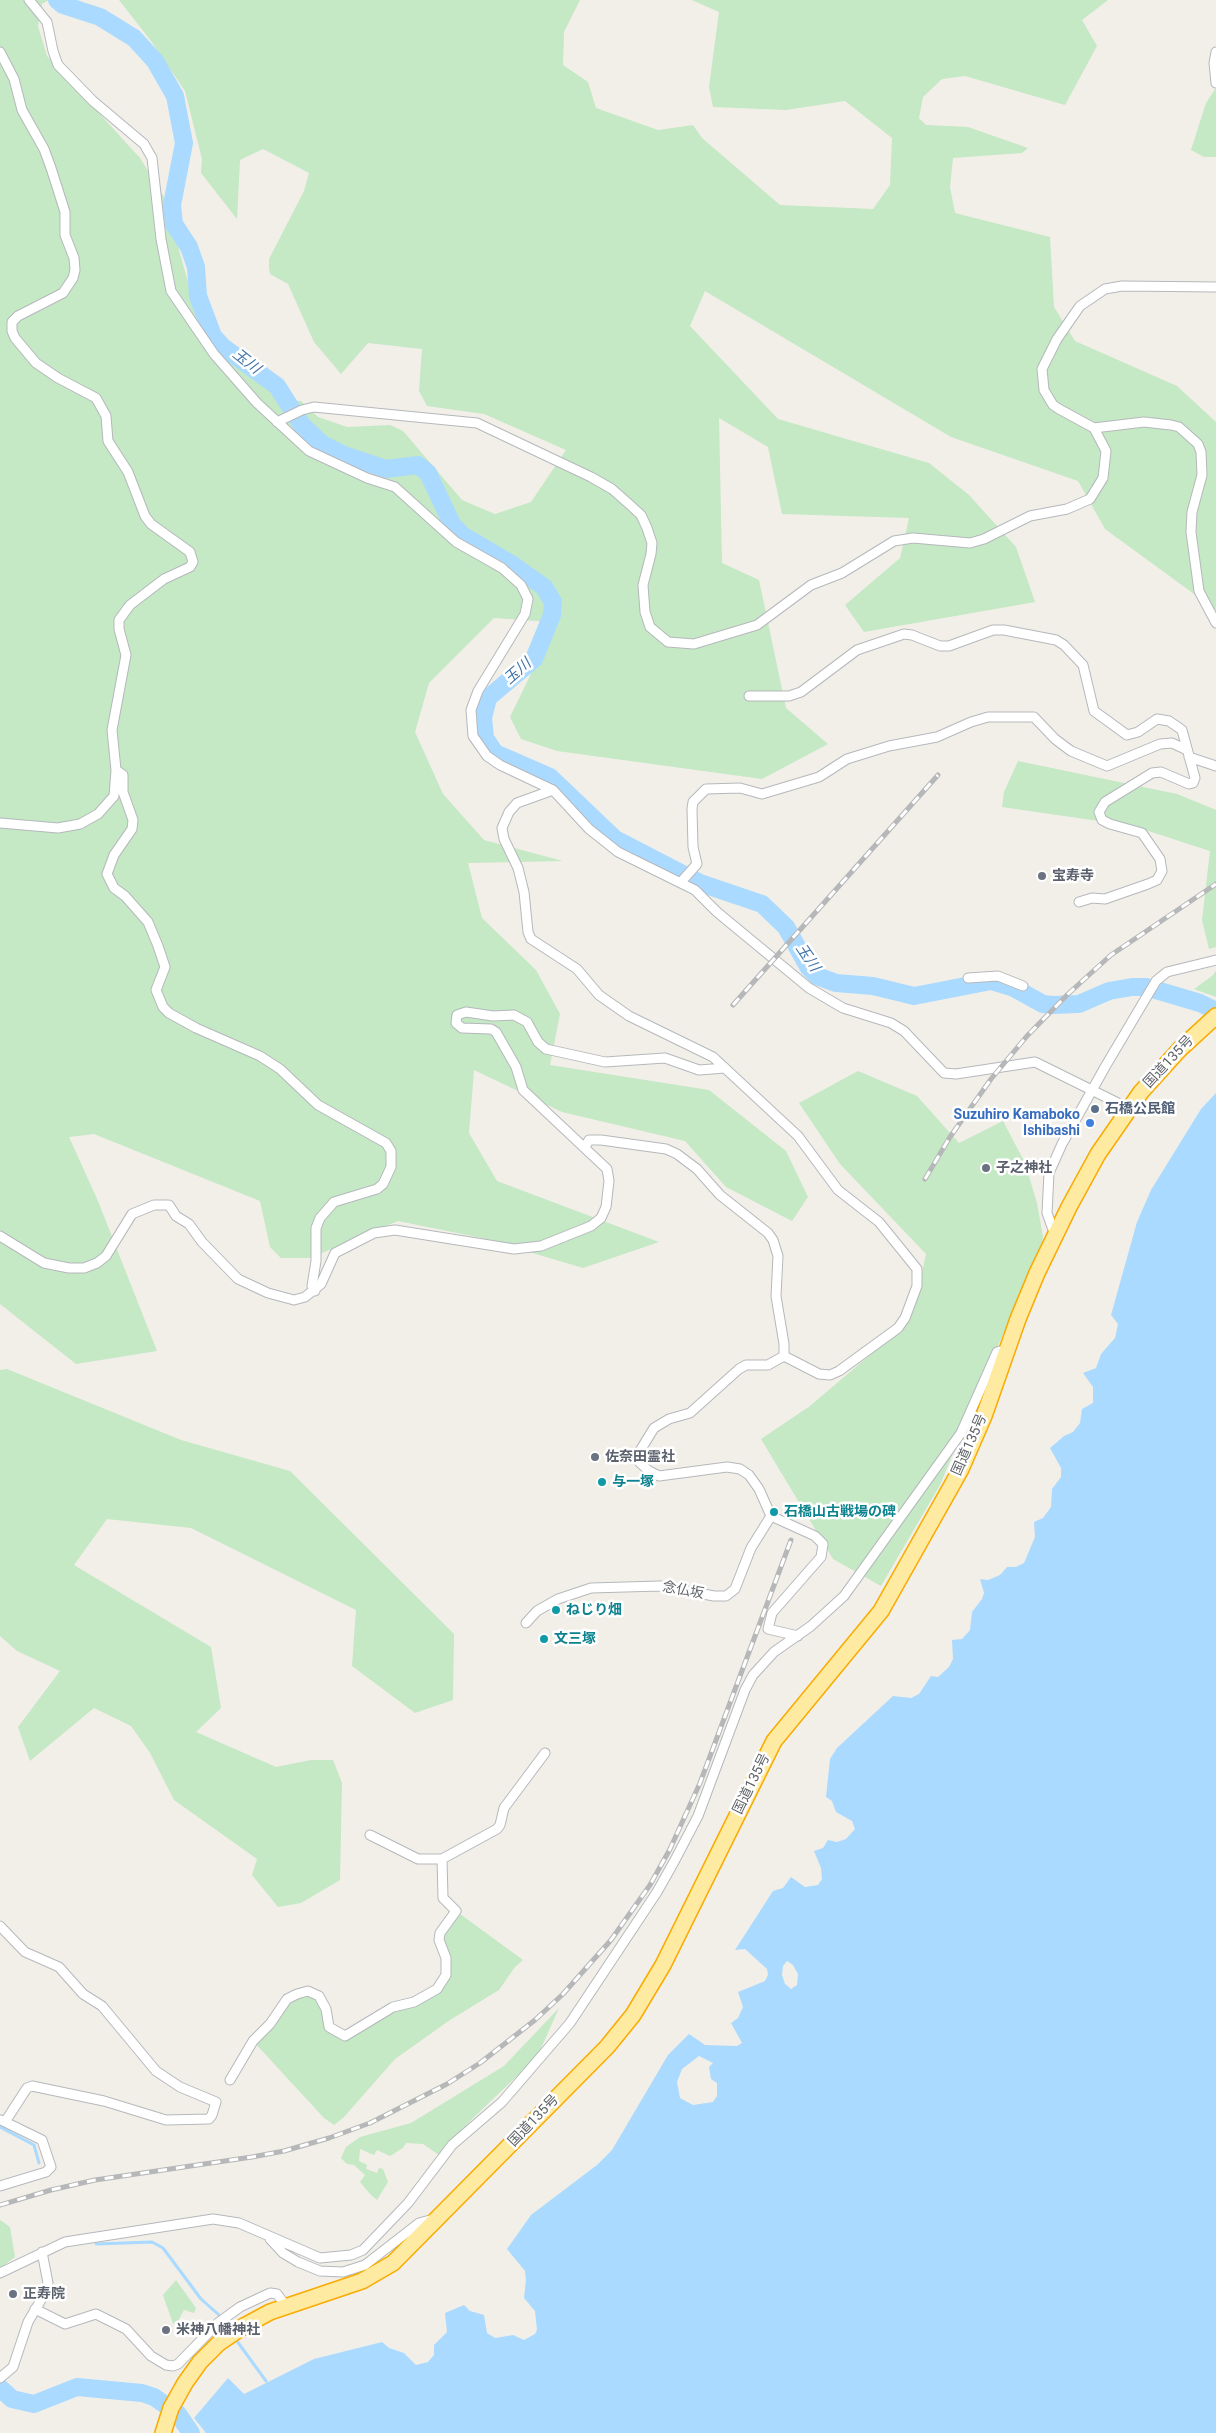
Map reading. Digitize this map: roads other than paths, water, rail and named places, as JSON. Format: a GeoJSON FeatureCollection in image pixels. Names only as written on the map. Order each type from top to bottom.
{"type":"FeatureCollection","features":[{"type":"Feature","properties":{"kind":"highway","name":"国道135号"},"geometry":{"type":"LineString","coordinates":[[164,2426],[185,2383],[208,2353],[235,2331],[270,2312],[362,2281],[378,2273],[398,2259],[607,2047],[642,2002],[663,1965],[774,1741],[881,1611],[929,1528],[969,1452],[1007,1350],[1055,1235],[1098,1154],[1131,1104],[1154,1077],[1211,1020]]}},
{"type":"Feature","properties":{"kind":"street"},"geometry":{"type":"LineString","coordinates":[[29,0],[47,22],[58,65],[93,101],[144,144],[152,158],[161,239],[173,296],[214,354],[241,386],[309,451],[367,478],[395,487],[456,542],[502,568],[521,585],[528,599],[525,614],[474,701],[471,710],[471,729],[477,744],[487,756],[500,765],[553,790],[589,830],[618,852],[695,890],[717,912],[810,988],[843,1008],[891,1023],[904,1031],[944,1073],[956,1074],[1035,1062],[1092,1091],[1131,1104]]}},
{"type":"Feature","properties":{"kind":"street"},"geometry":{"type":"LineString","coordinates":[[0,52],[14,79],[22,110],[44,149],[51,168],[65,212],[64,234],[74,258],[75,270],[73,278],[63,292],[18,316],[12,322],[14,338],[36,363],[58,378],[96,398],[106,416],[108,440],[128,472],[145,516],[151,524],[190,552],[193,557],[190,567],[164,579],[130,605],[119,620],[119,629],[126,655],[112,730],[116,770],[114,796],[91,820],[58,828],[0,823]]}},
{"type":"Feature","properties":{"kind":"street"},"geometry":{"type":"LineString","coordinates":[[1216,52],[1214,63],[1216,83]]}},
{"type":"Feature","properties":{"kind":"street"},"geometry":{"type":"LineString","coordinates":[[277,422],[302,410],[314,407],[477,423],[612,489],[641,515],[652,544],[643,585],[647,620],[662,639],[681,645],[717,639],[757,626],[811,585],[842,573],[894,541],[913,538],[970,542],[984,539],[1030,516],[1078,506],[1090,498],[1103,478],[1106,451],[1094,428],[1053,405],[1041,381],[1045,359],[1080,306],[1105,289],[1122,286],[1216,287]]}},
{"type":"Feature","properties":{"kind":"street"},"geometry":{"type":"LineString","coordinates":[[1094,428],[1144,422],[1171,425],[1179,427],[1198,444],[1201,452],[1202,475],[1192,512],[1191,532],[1199,591],[1216,623]]}},
{"type":"Feature","properties":{"kind":"street"},"geometry":{"type":"LineString","coordinates":[[750,696],[789,696],[802,692],[857,650],[904,634],[912,635],[940,646],[948,646],[993,630],[1004,630],[1056,640],[1064,645],[1083,665],[1094,711],[1122,733],[1133,734],[1150,722],[1163,719],[1182,730],[1195,778],[1193,782],[1185,783],[1161,772],[1152,772],[1105,802],[1099,812],[1105,822],[1138,831],[1145,836],[1160,859],[1162,868],[1159,878],[1105,899],[1092,898],[1079,902]]}},
{"type":"Feature","properties":{"kind":"street"},"geometry":{"type":"LineString","coordinates":[[681,882],[697,864],[693,847],[692,809],[694,802],[706,788],[740,788],[762,794],[818,777],[847,759],[889,746],[937,736],[988,717],[1034,717],[1055,739],[1071,751],[1107,766],[1160,744],[1172,743],[1188,754],[1216,766]]}},
{"type":"Feature","properties":{"kind":"street"},"geometry":{"type":"LineString","coordinates":[[116,770],[123,775],[123,792],[133,820],[132,829],[114,855],[107,874],[114,888],[126,896],[148,922],[165,967],[156,990],[163,1007],[169,1013],[196,1028],[260,1056],[280,1069],[318,1105],[386,1143],[391,1151],[391,1167],[383,1184],[377,1189],[334,1202],[320,1218],[316,1228],[316,1261],[312,1286],[315,1291]]}},
{"type":"Feature","properties":{"kind":"street"},"geometry":{"type":"LineString","coordinates":[[553,790],[517,803],[509,812],[502,828],[504,839],[518,868],[524,892],[528,932],[531,939],[577,969],[599,995],[629,1016],[713,1058],[725,1068],[798,1136],[838,1190],[879,1222],[917,1269],[917,1286],[905,1318],[898,1328],[839,1371],[830,1375],[819,1374],[784,1356]]}},
{"type":"Feature","properties":{"kind":"street"},"geometry":{"type":"LineString","coordinates":[[1055,1235],[1047,1213],[1049,1173],[1092,1091],[1148,994],[1156,981],[1168,972],[1216,960]]}},
{"type":"Feature","properties":{"kind":"street"},"geometry":{"type":"LineString","coordinates":[[968,978],[998,976],[1023,986]]}},
{"type":"Feature","properties":{"kind":"street"},"geometry":{"type":"LineString","coordinates":[[0,1236],[44,1263],[69,1268],[84,1268],[97,1263],[106,1256],[132,1214],[154,1205],[168,1205],[176,1216],[189,1224],[202,1242],[238,1279],[282,1298],[294,1300],[305,1297],[315,1291],[321,1284],[330,1259],[335,1254],[374,1233],[395,1230],[514,1248],[541,1246],[596,1223],[606,1207],[609,1181],[607,1169],[523,1090],[516,1067],[496,1032],[491,1029],[462,1028],[456,1023],[457,1015],[466,1012],[493,1016],[514,1015],[527,1022],[538,1042],[546,1050],[605,1062],[665,1058],[699,1070],[725,1068]]}},
{"type":"Feature","properties":{"kind":"street"},"geometry":{"type":"LineString","coordinates":[[585,1147],[590,1140],[601,1140],[666,1149],[677,1154],[697,1169],[720,1195],[768,1233],[778,1256],[776,1296],[784,1344],[784,1356]]}},
{"type":"Feature","properties":{"kind":"street"},"geometry":{"type":"LineString","coordinates":[[0,2273],[42,2252],[74,2240],[213,2219],[239,2223],[320,2258],[351,2256],[363,2250],[408,2203],[452,2145],[502,2102],[533,2068],[583,2005],[666,1876],[698,1816],[745,1690],[753,1675],[774,1652],[828,1612],[844,1596],[961,1433],[997,1352],[1007,1350]]}},
{"type":"Feature","properties":{"kind":"street"},"geometry":{"type":"LineString","coordinates":[[784,1356],[768,1365],[746,1365],[739,1369],[690,1413],[669,1419],[654,1428],[644,1441],[638,1454],[640,1463],[649,1471],[659,1476],[727,1467],[740,1469],[749,1475],[759,1489],[771,1516],[815,1536],[823,1544],[821,1557],[772,1613],[768,1629],[798,1636]]}},
{"type":"Feature","properties":{"kind":"street","name":"念仏坂"},"geometry":{"type":"LineString","coordinates":[[526,1623],[538,1611],[558,1599],[590,1588],[660,1586],[714,1596],[726,1596],[735,1589],[751,1548],[771,1516]]}},
{"type":"Feature","properties":{"kind":"street"},"geometry":{"type":"LineString","coordinates":[[370,1835],[418,1859],[442,1859],[500,1825],[504,1808],[544,1753]]}},
{"type":"Feature","properties":{"kind":"street"},"geometry":{"type":"LineString","coordinates":[[230,2080],[253,2041],[270,2024],[287,1999],[297,1994],[308,1991],[319,1996],[326,2009],[329,2027],[345,2036],[393,2006],[414,2002],[437,1988],[446,1975],[446,1958],[438,1940],[440,1933],[456,1911],[443,1898],[442,1859]]}},
{"type":"Feature","properties":{"kind":"street"},"geometry":{"type":"LineString","coordinates":[[0,1926],[25,1952],[59,1967],[83,1994],[102,2006],[156,2071],[180,2087],[216,2102],[212,2115],[208,2119],[166,2120],[104,2101],[32,2086],[27,2088],[2,2121],[42,2140],[51,2168],[46,2172],[0,2186]]}},
{"type":"Feature","properties":{"kind":"street"},"geometry":{"type":"LineString","coordinates":[[268,2237],[283,2253],[298,2262],[320,2271],[343,2272],[366,2265],[418,2223],[430,2220],[434,2223]]}},
{"type":"Feature","properties":{"kind":"street"},"geometry":{"type":"LineString","coordinates":[[0,2378],[13,2367],[28,2322],[45,2293],[48,2283],[42,2252]]}},
{"type":"Feature","properties":{"kind":"street"},"geometry":{"type":"LineString","coordinates":[[35,2309],[64,2324],[96,2314],[126,2329],[151,2356],[166,2365],[173,2366],[178,2364],[228,2315],[270,2293],[277,2294],[286,2306]]}},
{"type":"Feature","properties":{"kind":"water"},"geometry":{"type":"Polygon","coordinates":[[[1216,1093],[1216,2433],[206,2433],[194,2418],[228,2378],[244,2394],[314,2359],[382,2342],[389,2348],[404,2353],[416,2365],[428,2362],[434,2355],[434,2345],[447,2332],[445,2313],[464,2305],[470,2311],[484,2315],[487,2333],[495,2338],[513,2335],[524,2340],[535,2334],[537,2330],[535,2311],[524,2298],[525,2271],[507,2249],[531,2215],[597,2165],[612,2150],[668,2055],[689,2034],[705,2045],[737,2046],[742,2043],[731,2023],[738,2018],[743,2007],[738,1992],[765,1981],[768,1975],[767,1969],[745,1949],[735,1950],[773,1891],[783,1888],[791,1877],[805,1887],[818,1885],[822,1879],[821,1868],[814,1851],[823,1848],[828,1840],[837,1842],[846,1839],[855,1829],[852,1821],[836,1812],[832,1801],[826,1797],[830,1759],[837,1748],[893,1696],[911,1698],[919,1694],[931,1676],[938,1677],[949,1667],[953,1659],[952,1640],[962,1639],[970,1630],[972,1612],[982,1599],[984,1593],[980,1579],[988,1580],[1000,1575],[1007,1567],[1016,1567],[1024,1563],[1035,1537],[1034,1522],[1043,1518],[1051,1507],[1052,1489],[1061,1477],[1061,1468],[1050,1448],[1064,1436],[1073,1432],[1080,1423],[1082,1409],[1093,1403],[1093,1387],[1083,1373],[1096,1368],[1101,1354],[1115,1338],[1118,1324],[1111,1315],[1137,1222],[1151,1190],[1201,1109],[1216,1093]],[[787,1961],[783,1966],[782,1975],[785,1984],[791,1989],[797,1985],[798,1974],[793,1965],[787,1961]],[[699,2056],[682,2069],[677,2082],[680,2098],[693,2105],[713,2102],[717,2096],[717,2083],[711,2079],[709,2067],[713,2063],[699,2056]]]}},
{"type":"Feature","properties":{"kind":"waterway","name":"玉川"},"geometry":{"type":"LineString","coordinates":[[57,0],[63,5],[100,17],[134,38],[155,61],[175,96],[184,143],[172,205],[174,224],[189,247],[196,267],[198,296],[213,336],[223,347],[277,386],[302,425],[322,444],[344,455],[386,469],[418,465],[428,473],[452,524],[462,535],[513,565],[544,587],[553,602],[552,615],[534,659],[488,698],[483,718],[485,738],[495,753],[550,777],[615,839],[700,883],[762,904],[786,927],[809,968],[817,976],[836,983],[873,986],[914,996],[991,981],[1014,988],[1043,1004],[1053,1005],[1079,1004],[1109,991],[1132,987],[1146,987],[1200,1003],[1216,1011]]}},
{"type":"Feature","properties":{"kind":"waterway"},"geometry":{"type":"LineString","coordinates":[[0,2127],[34,2145],[39,2163]]}},
{"type":"Feature","properties":{"kind":"waterway"},"geometry":{"type":"LineString","coordinates":[[96,2244],[152,2242],[163,2248],[201,2299],[218,2314],[229,2330]]}},
{"type":"Feature","properties":{"kind":"waterway"},"geometry":{"type":"LineString","coordinates":[[234,2337],[266,2381]]}},
{"type":"Feature","properties":{"kind":"waterway"},"geometry":{"type":"LineString","coordinates":[[0,2388],[12,2399],[34,2404],[77,2387],[142,2393],[154,2397],[178,2414],[191,2433]]}},
{"type":"Feature","properties":{"kind":"railway"},"geometry":{"type":"LineString","coordinates":[[733,1005],[938,775]]}},
{"type":"Feature","properties":{"kind":"railway"},"geometry":{"type":"LineString","coordinates":[[925,1179],[950,1137],[991,1079],[1027,1036],[1068,994],[1111,955],[1216,884]]}},
{"type":"Feature","properties":{"kind":"railway"},"geometry":{"type":"LineString","coordinates":[[0,2205],[51,2190],[95,2180],[252,2157],[284,2151],[329,2138],[370,2123],[447,2084],[480,2063],[535,2020],[563,1994],[611,1940],[650,1885],[670,1849],[700,1783],[791,1540]]}},
{"type":"Feature","properties":{"kind":"place","name":"宝寿寺"},"geometry":{"type":"Point","coordinates":[1042,876]}},
{"type":"Feature","properties":{"kind":"place","name":"石橋公民館"},"geometry":{"type":"Point","coordinates":[1095,1109]}},
{"type":"Feature","properties":{"kind":"place","name":"Suzuhiro Kamaboko Ishibashi"},"geometry":{"type":"Point","coordinates":[1090,1123]}},
{"type":"Feature","properties":{"kind":"place","name":"子之神社"},"geometry":{"type":"Point","coordinates":[986,1168]}},
{"type":"Feature","properties":{"kind":"place","name":"佐奈田霊社"},"geometry":{"type":"Point","coordinates":[595,1457]}},
{"type":"Feature","properties":{"kind":"place","name":"与一塚"},"geometry":{"type":"Point","coordinates":[602,1482]}},
{"type":"Feature","properties":{"kind":"place","name":"石橋山古戦場の碑"},"geometry":{"type":"Point","coordinates":[774,1512]}},
{"type":"Feature","properties":{"kind":"place","name":"ねじり畑"},"geometry":{"type":"Point","coordinates":[556,1610]}},
{"type":"Feature","properties":{"kind":"place","name":"文三塚"},"geometry":{"type":"Point","coordinates":[544,1639]}},
{"type":"Feature","properties":{"kind":"place","name":"正寿院"},"geometry":{"type":"Point","coordinates":[13,2294]}},
{"type":"Feature","properties":{"kind":"place","name":"米神八幡神社"},"geometry":{"type":"Point","coordinates":[166,2330]}}]}
